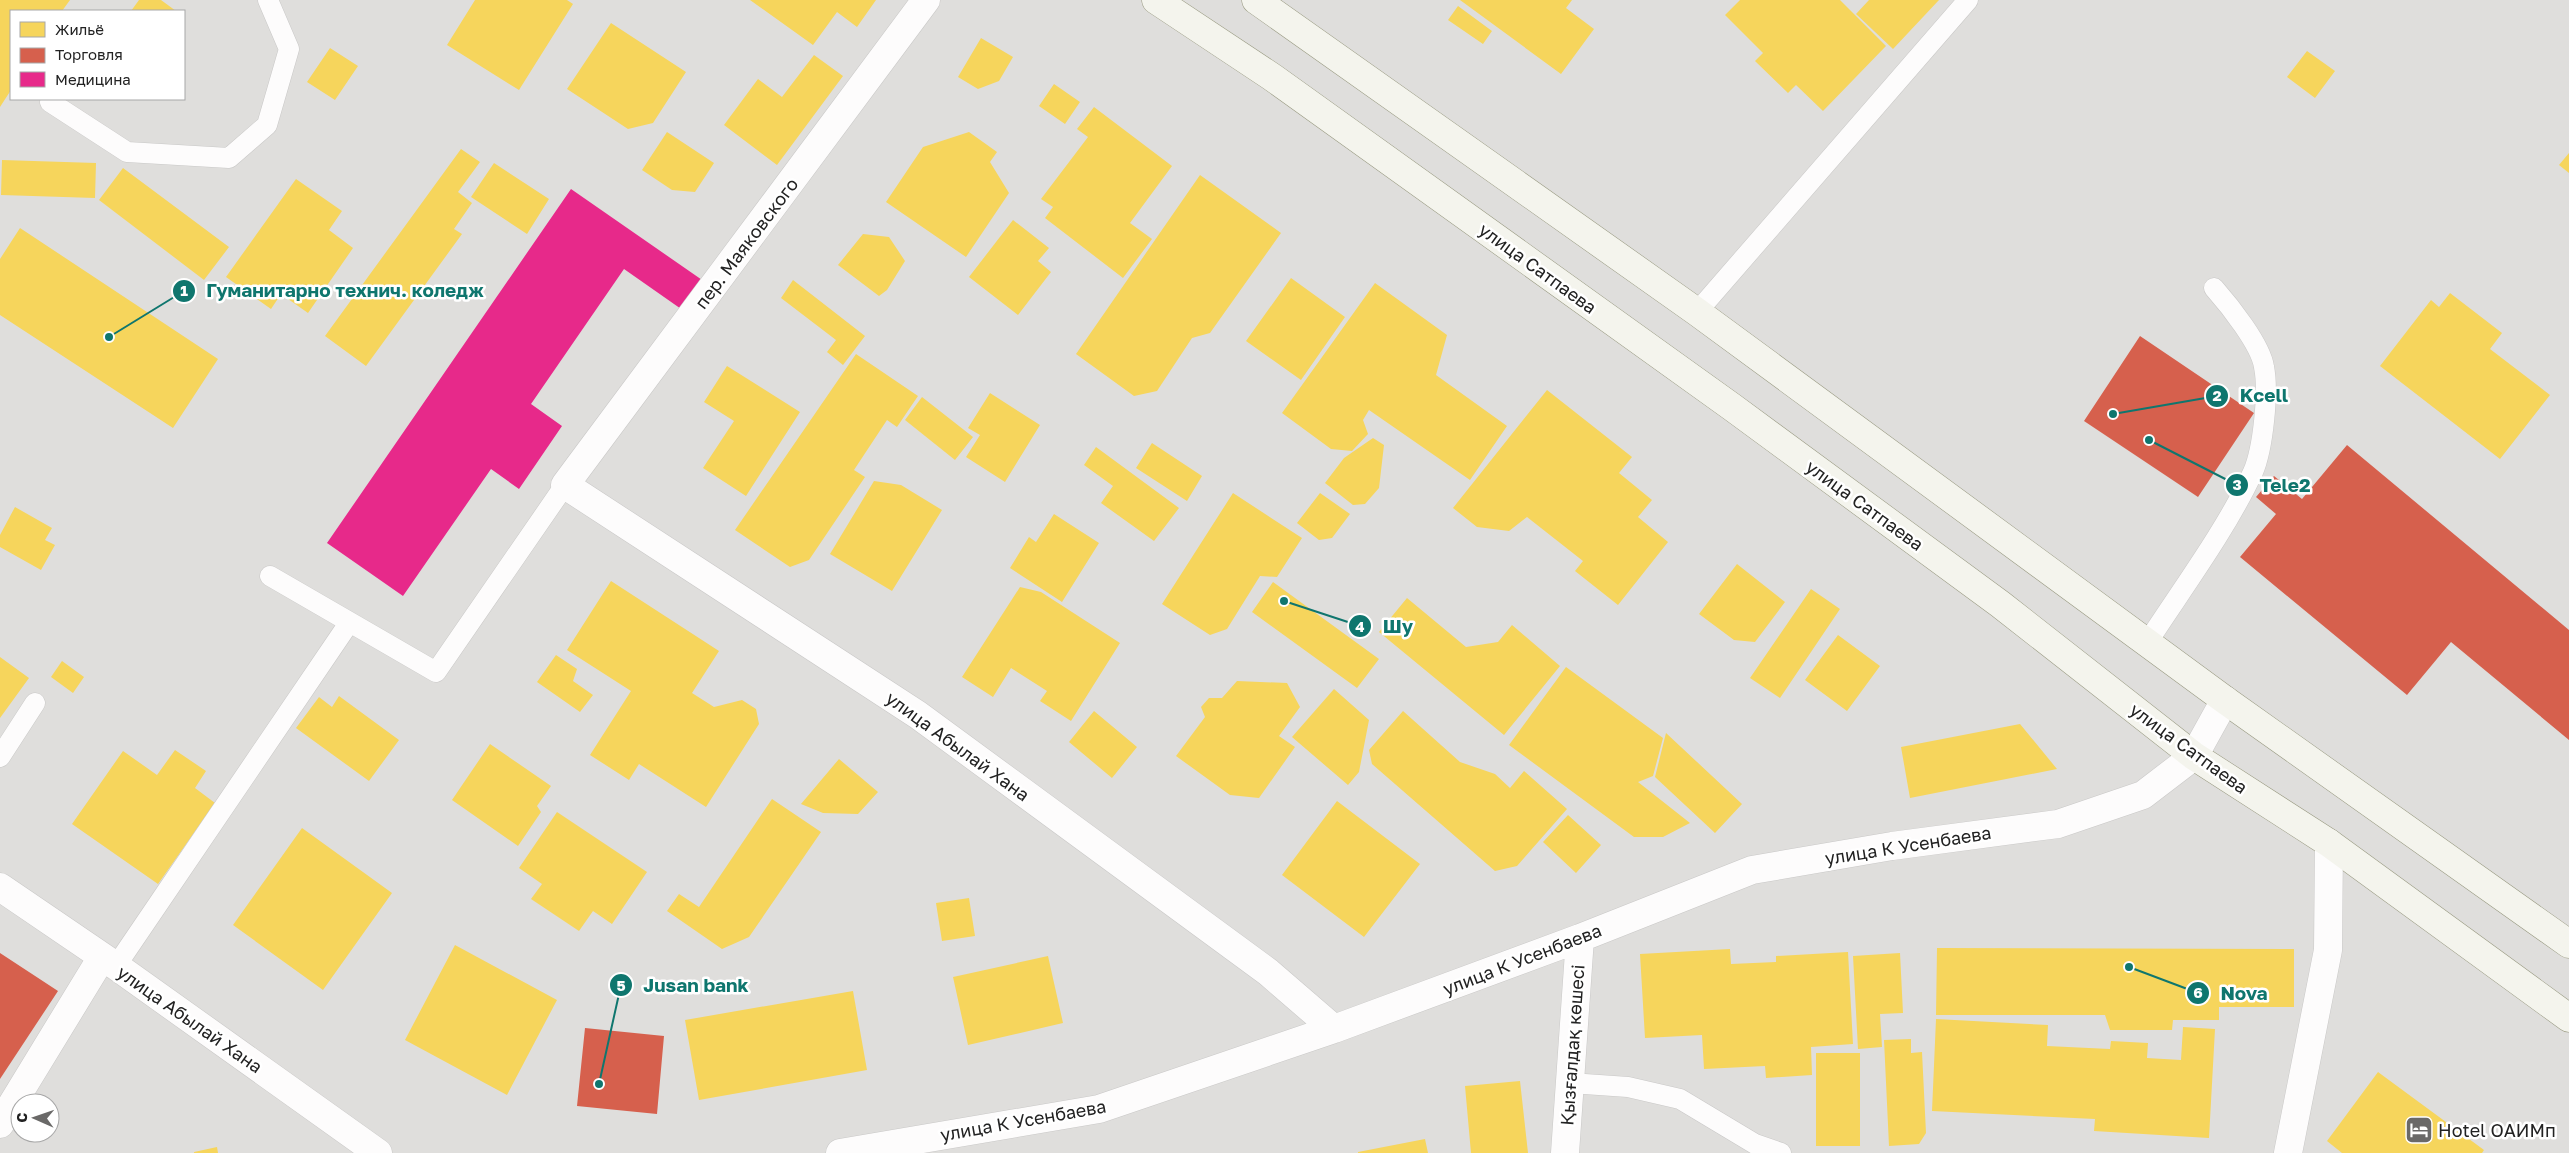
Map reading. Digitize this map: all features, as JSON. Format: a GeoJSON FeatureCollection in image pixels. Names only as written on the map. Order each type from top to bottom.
{"type":"FeatureCollection","features":[{"type":"Feature","properties":{"kind":"street","name":"пер. Маяковского"},"geometry":{"type":"LineString","coordinates":[[565,485],[926,0]]}},
{"type":"Feature","properties":{"kind":"street","name":"улица Сатпаева"},"geometry":{"type":"LineString","coordinates":[[1156,0],[1272,77],[1732,407],[2000,604],[2194,756],[2329,843],[2569,1018]]}},
{"type":"Feature","properties":{"kind":"street"},"geometry":{"type":"LineString","coordinates":[[1256,0],[1697,312],[2225,700],[2569,944]]}},
{"type":"Feature","properties":{"kind":"street","name":"улица Абылай Хана"},"geometry":{"type":"LineString","coordinates":[[565,485],[918,715],[1268,972],[1334,1029]]}},
{"type":"Feature","properties":{"kind":"street"},"geometry":{"type":"LineString","coordinates":[[2194,756],[2225,700]]}},
{"type":"Feature","properties":{"kind":"street","name":"улица К Усенбаева"},"geometry":{"type":"LineString","coordinates":[[840,1153],[1099,1109],[1334,1029],[1580,938],[1752,870],[1892,846],[2058,824],[2143,795],[2194,756]]}},
{"type":"Feature","properties":{"kind":"street"},"geometry":{"type":"LineString","coordinates":[[2288,1153],[2328,950],[2329,843]]}},
{"type":"Feature","properties":{"kind":"street","name":"улица Абылай Хана"},"geometry":{"type":"LineString","coordinates":[[0,887],[378,1153]]}},
{"type":"Feature","properties":{"kind":"street","name":"Қызғалдақ көшесі"},"geometry":{"type":"LineString","coordinates":[[1565,1153],[1580,938]]}},
{"type":"Feature","properties":{"kind":"street"},"geometry":{"type":"LineString","coordinates":[[0,1124],[109,962]]}},
{"type":"Feature","properties":{"kind":"lane"},"geometry":{"type":"LineString","coordinates":[[50,102],[127,152],[228,158],[267,124],[289,49],[268,0]]}},
{"type":"Feature","properties":{"kind":"lane"},"geometry":{"type":"LineString","coordinates":[[1697,312],[1968,0]]}},
{"type":"Feature","properties":{"kind":"lane"},"geometry":{"type":"LineString","coordinates":[[2147,643],[2218,533],[2254,470],[2266,409],[2264,366],[2241,320],[2214,288]]}},
{"type":"Feature","properties":{"kind":"lane"},"geometry":{"type":"LineString","coordinates":[[270,576],[436,672],[565,485]]}},
{"type":"Feature","properties":{"kind":"lane"},"geometry":{"type":"LineString","coordinates":[[109,962],[350,623]]}},
{"type":"Feature","properties":{"kind":"lane"},"geometry":{"type":"LineString","coordinates":[[0,757],[35,703]]}},
{"type":"Feature","properties":{"kind":"lane"},"geometry":{"type":"LineString","coordinates":[[1570,1083],[1628,1087],[1680,1099],[1755,1144],[1781,1153]]}},
{"type":"Feature","properties":{"kind":"shaded area"},"geometry":{"type":"Polygon","coordinates":[[[0,0],[2569,0],[2569,1153],[0,1153],[0,0]]]}},
{"type":"Feature","properties":{"kind":"building: Жильё"},"geometry":{"type":"Polygon","coordinates":[[[0,0],[70,0],[63,10],[10,10],[10,92],[0,107],[0,0]]]}},
{"type":"Feature","properties":{"kind":"building: Жильё"},"geometry":{"type":"Polygon","coordinates":[[[139,0],[161,0],[175,10],[132,10],[139,0]]]}},
{"type":"Feature","properties":{"kind":"building: Жильё"},"geometry":{"type":"Polygon","coordinates":[[[475,0],[567,0],[573,4],[519,90],[447,45],[475,0]]]}},
{"type":"Feature","properties":{"kind":"building: Жильё"},"geometry":{"type":"Polygon","coordinates":[[[750,0],[876,0],[857,27],[837,12],[813,45],[750,0]]]}},
{"type":"Feature","properties":{"kind":"building: Жильё"},"geometry":{"type":"Polygon","coordinates":[[[1460,0],[1572,0],[1566,8],[1594,29],[1561,74],[1460,0]]]}},
{"type":"Feature","properties":{"kind":"building: Жильё"},"geometry":{"type":"Polygon","coordinates":[[[1740,0],[1840,0],[1886,46],[1823,111],[1796,85],[1788,93],[1755,61],[1763,53],[1725,15],[1740,0]]]}},
{"type":"Feature","properties":{"kind":"building: Жильё"},"geometry":{"type":"Polygon","coordinates":[[[1869,0],[1939,0],[1893,49],[1856,14],[1869,0]]]}},
{"type":"Feature","properties":{"kind":"building: Жильё"},"geometry":{"type":"Polygon","coordinates":[[[1458,6],[1492,31],[1483,44],[1448,20],[1458,6]]]}},
{"type":"Feature","properties":{"kind":"building: Жильё"},"geometry":{"type":"Polygon","coordinates":[[[611,23],[686,72],[653,123],[628,129],[567,89],[611,23]]]}},
{"type":"Feature","properties":{"kind":"building: Жильё"},"geometry":{"type":"Polygon","coordinates":[[[981,38],[1013,57],[999,81],[978,89],[958,77],[981,38]]]}},
{"type":"Feature","properties":{"kind":"building: Жильё"},"geometry":{"type":"Polygon","coordinates":[[[330,48],[358,66],[335,100],[307,82],[330,48]]]}},
{"type":"Feature","properties":{"kind":"building: Жильё"},"geometry":{"type":"Polygon","coordinates":[[[2307,51],[2335,71],[2315,98],[2287,77],[2307,51]]]}},
{"type":"Feature","properties":{"kind":"building: Жильё"},"geometry":{"type":"Polygon","coordinates":[[[814,55],[843,76],[777,165],[724,125],[758,79],[782,97],[814,55]]]}},
{"type":"Feature","properties":{"kind":"building: Жильё"},"geometry":{"type":"Polygon","coordinates":[[[1054,84],[1080,102],[1065,124],[1039,106],[1054,84]]]}},
{"type":"Feature","properties":{"kind":"building: Жильё"},"geometry":{"type":"Polygon","coordinates":[[[1094,107],[1172,166],[1130,223],[1152,239],[1123,278],[1045,218],[1053,207],[1041,199],[1088,137],[1077,129],[1094,107]]]}},
{"type":"Feature","properties":{"kind":"building: Жильё"},"geometry":{"type":"Polygon","coordinates":[[[667,132],[714,163],[695,192],[672,190],[642,170],[667,132]]]}},
{"type":"Feature","properties":{"kind":"building: Жильё"},"geometry":{"type":"Polygon","coordinates":[[[969,132],[997,152],[990,162],[1009,193],[966,257],[886,202],[923,147],[969,132]]]}},
{"type":"Feature","properties":{"kind":"building: Жильё"},"geometry":{"type":"Polygon","coordinates":[[[461,149],[480,162],[458,192],[472,203],[454,229],[462,234],[366,366],[325,336],[461,149]]]}},
{"type":"Feature","properties":{"kind":"building: Жильё"},"geometry":{"type":"Polygon","coordinates":[[[2569,153],[2569,173],[2559,165],[2569,153]]]}},
{"type":"Feature","properties":{"kind":"building: Жильё"},"geometry":{"type":"Polygon","coordinates":[[[2,160],[96,163],[95,198],[1,195],[2,160]]]}},
{"type":"Feature","properties":{"kind":"building: Жильё"},"geometry":{"type":"Polygon","coordinates":[[[494,163],[549,199],[527,234],[471,197],[494,163]]]}},
{"type":"Feature","properties":{"kind":"building: Жильё"},"geometry":{"type":"Polygon","coordinates":[[[123,168],[229,247],[204,280],[99,200],[123,168]]]}},
{"type":"Feature","properties":{"kind":"building: Жильё"},"geometry":{"type":"Polygon","coordinates":[[[1200,175],[1281,233],[1210,333],[1192,338],[1157,391],[1134,396],[1076,354],[1200,175]]]}},
{"type":"Feature","properties":{"kind":"building: Жильё"},"geometry":{"type":"Polygon","coordinates":[[[296,179],[342,211],[329,230],[353,248],[308,313],[281,294],[271,309],[226,277],[296,179]]]}},
{"type":"Feature","properties":{"kind":"building: Жильё"},"geometry":{"type":"Polygon","coordinates":[[[1013,220],[1049,248],[1038,261],[1051,272],[1018,315],[969,277],[1013,220]]]}},
{"type":"Feature","properties":{"kind":"building: Жильё"},"geometry":{"type":"Polygon","coordinates":[[[20,228],[218,359],[173,428],[0,315],[0,259],[20,228]]]}},
{"type":"Feature","properties":{"kind":"building: Жильё"},"geometry":{"type":"Polygon","coordinates":[[[863,234],[889,237],[905,261],[887,290],[879,296],[838,265],[863,234]]]}},
{"type":"Feature","properties":{"kind":"building: Жильё"},"geometry":{"type":"Polygon","coordinates":[[[1291,278],[1345,317],[1301,380],[1246,341],[1291,278]]]}},
{"type":"Feature","properties":{"kind":"building: Жильё"},"geometry":{"type":"Polygon","coordinates":[[[793,280],[865,336],[843,365],[827,352],[836,340],[781,298],[793,280]]]}},
{"type":"Feature","properties":{"kind":"building: Жильё"},"geometry":{"type":"Polygon","coordinates":[[[1375,283],[1447,335],[1436,375],[1507,426],[1470,480],[1369,410],[1363,420],[1368,434],[1352,451],[1331,449],[1282,413],[1375,283]]]}},
{"type":"Feature","properties":{"kind":"building: Жильё"},"geometry":{"type":"Polygon","coordinates":[[[2450,293],[2502,333],[2490,349],[2550,395],[2500,459],[2380,366],[2431,300],[2439,307],[2450,293]]]}},
{"type":"Feature","properties":{"kind":"building: Жильё"},"geometry":{"type":"Polygon","coordinates":[[[856,354],[918,396],[897,427],[887,420],[854,470],[865,477],[809,560],[790,567],[735,530],[856,354]]]}},
{"type":"Feature","properties":{"kind":"building: Жильё"},"geometry":{"type":"Polygon","coordinates":[[[727,366],[800,412],[746,496],[703,468],[734,421],[704,402],[727,366]]]}},
{"type":"Feature","properties":{"kind":"building: Жильё"},"geometry":{"type":"Polygon","coordinates":[[[1547,390],[1632,457],[1619,473],[1652,500],[1638,517],[1668,542],[1618,605],[1575,571],[1583,561],[1527,517],[1509,531],[1477,527],[1453,508],[1547,390]]]}},
{"type":"Feature","properties":{"kind":"building: Жильё"},"geometry":{"type":"Polygon","coordinates":[[[990,393],[1040,425],[1005,482],[966,457],[980,435],[968,428],[990,393]]]}},
{"type":"Feature","properties":{"kind":"building: Жильё"},"geometry":{"type":"Polygon","coordinates":[[[922,397],[973,437],[955,460],[905,420],[922,397]]]}},
{"type":"Feature","properties":{"kind":"building: Жильё"},"geometry":{"type":"Polygon","coordinates":[[[1373,438],[1384,445],[1379,488],[1365,504],[1353,505],[1325,483],[1344,458],[1373,438]]]}},
{"type":"Feature","properties":{"kind":"building: Жильё"},"geometry":{"type":"Polygon","coordinates":[[[1152,443],[1202,476],[1187,501],[1136,468],[1152,443]]]}},
{"type":"Feature","properties":{"kind":"building: Жильё"},"geometry":{"type":"Polygon","coordinates":[[[1096,447],[1179,508],[1154,541],[1101,503],[1113,486],[1084,465],[1096,447]]]}},
{"type":"Feature","properties":{"kind":"building: Жильё"},"geometry":{"type":"Polygon","coordinates":[[[874,481],[901,485],[942,510],[892,591],[830,554],[874,481]]]}},
{"type":"Feature","properties":{"kind":"building: Жильё"},"geometry":{"type":"Polygon","coordinates":[[[1233,493],[1302,538],[1277,577],[1260,576],[1227,629],[1210,635],[1162,604],[1233,493]]]}},
{"type":"Feature","properties":{"kind":"building: Жильё"},"geometry":{"type":"Polygon","coordinates":[[[1320,493],[1350,514],[1332,538],[1319,540],[1297,523],[1320,493]]]}},
{"type":"Feature","properties":{"kind":"building: Жильё"},"geometry":{"type":"Polygon","coordinates":[[[15,507],[52,528],[45,540],[55,545],[41,570],[0,547],[0,535],[15,507]]]}},
{"type":"Feature","properties":{"kind":"building: Жильё"},"geometry":{"type":"Polygon","coordinates":[[[1054,514],[1099,543],[1062,602],[1010,568],[1029,537],[1036,542],[1054,514]]]}},
{"type":"Feature","properties":{"kind":"building: Жильё"},"geometry":{"type":"Polygon","coordinates":[[[1737,564],[1785,602],[1755,642],[1734,640],[1699,614],[1737,564]]]}},
{"type":"Feature","properties":{"kind":"building: Жильё"},"geometry":{"type":"Polygon","coordinates":[[[611,581],[719,651],[692,693],[714,707],[742,700],[756,709],[759,724],[706,807],[639,764],[629,780],[590,755],[631,691],[567,650],[611,581]]]}},
{"type":"Feature","properties":{"kind":"building: Жильё"},"geometry":{"type":"Polygon","coordinates":[[[1273,582],[1379,659],[1357,688],[1252,612],[1273,582]]]}},
{"type":"Feature","properties":{"kind":"building: Жильё"},"geometry":{"type":"Polygon","coordinates":[[[1020,587],[1041,592],[1120,643],[1071,721],[1040,701],[1047,691],[1011,668],[993,697],[962,677],[1020,587]]]}},
{"type":"Feature","properties":{"kind":"building: Жильё"},"geometry":{"type":"Polygon","coordinates":[[[1811,589],[1840,609],[1780,698],[1750,678],[1811,589]]]}},
{"type":"Feature","properties":{"kind":"building: Жильё"},"geometry":{"type":"Polygon","coordinates":[[[1407,598],[1466,647],[1498,642],[1512,625],[1560,666],[1504,735],[1379,632],[1407,598]]]}},
{"type":"Feature","properties":{"kind":"building: Жильё"},"geometry":{"type":"Polygon","coordinates":[[[1838,635],[1880,666],[1847,711],[1805,680],[1838,635]]]}},
{"type":"Feature","properties":{"kind":"building: Жильё"},"geometry":{"type":"Polygon","coordinates":[[[556,655],[577,669],[573,681],[593,695],[580,712],[537,682],[556,655]]]}},
{"type":"Feature","properties":{"kind":"building: Жильё"},"geometry":{"type":"Polygon","coordinates":[[[0,657],[29,678],[0,718],[0,657]]]}},
{"type":"Feature","properties":{"kind":"building: Жильё"},"geometry":{"type":"Polygon","coordinates":[[[62,661],[84,677],[73,693],[51,677],[62,661]]]}},
{"type":"Feature","properties":{"kind":"building: Жильё"},"geometry":{"type":"Polygon","coordinates":[[[1566,667],[1663,738],[1653,776],[1638,782],[1690,823],[1663,837],[1634,837],[1509,745],[1566,667]]]}},
{"type":"Feature","properties":{"kind":"building: Жильё"},"geometry":{"type":"Polygon","coordinates":[[[1237,681],[1287,683],[1300,707],[1279,736],[1295,747],[1259,798],[1230,795],[1176,756],[1205,717],[1201,707],[1209,698],[1222,698],[1237,681]]]}},
{"type":"Feature","properties":{"kind":"building: Жильё"},"geometry":{"type":"Polygon","coordinates":[[[1334,689],[1369,720],[1359,772],[1348,785],[1292,737],[1334,689]]]}},
{"type":"Feature","properties":{"kind":"building: Жильё"},"geometry":{"type":"Polygon","coordinates":[[[339,696],[399,740],[369,781],[296,728],[319,697],[332,707],[339,696]]]}},
{"type":"Feature","properties":{"kind":"building: Жильё"},"geometry":{"type":"Polygon","coordinates":[[[1094,711],[1137,747],[1112,778],[1069,742],[1094,711]]]}},
{"type":"Feature","properties":{"kind":"building: Жильё"},"geometry":{"type":"Polygon","coordinates":[[[1403,711],[1460,762],[1495,774],[1510,788],[1524,771],[1567,809],[1517,866],[1495,871],[1372,764],[1369,750],[1403,711]]]}},
{"type":"Feature","properties":{"kind":"building: Жильё"},"geometry":{"type":"Polygon","coordinates":[[[2020,724],[2057,769],[1910,798],[1901,747],[2020,724]]]}},
{"type":"Feature","properties":{"kind":"building: Жильё"},"geometry":{"type":"Polygon","coordinates":[[[1666,733],[1742,804],[1715,833],[1655,777],[1666,733]]]}},
{"type":"Feature","properties":{"kind":"building: Жильё"},"geometry":{"type":"Polygon","coordinates":[[[490,744],[551,786],[537,806],[541,812],[518,846],[452,800],[490,744]]]}},
{"type":"Feature","properties":{"kind":"building: Жильё"},"geometry":{"type":"Polygon","coordinates":[[[175,750],[206,771],[195,788],[215,803],[158,884],[72,824],[123,751],[157,775],[175,750]]]}},
{"type":"Feature","properties":{"kind":"building: Жильё"},"geometry":{"type":"Polygon","coordinates":[[[839,759],[878,792],[858,814],[823,813],[801,804],[839,759]]]}},
{"type":"Feature","properties":{"kind":"building: Жильё"},"geometry":{"type":"Polygon","coordinates":[[[772,799],[821,832],[749,937],[722,949],[667,911],[679,894],[699,907],[772,799]]]}},
{"type":"Feature","properties":{"kind":"building: Жильё"},"geometry":{"type":"Polygon","coordinates":[[[1337,801],[1420,864],[1364,937],[1282,875],[1337,801]]]}},
{"type":"Feature","properties":{"kind":"building: Жильё"},"geometry":{"type":"Polygon","coordinates":[[[557,812],[647,872],[612,924],[593,911],[579,931],[531,899],[542,884],[519,868],[557,812]]]}},
{"type":"Feature","properties":{"kind":"building: Жильё"},"geometry":{"type":"Polygon","coordinates":[[[1568,815],[1601,845],[1576,873],[1543,842],[1568,815]]]}},
{"type":"Feature","properties":{"kind":"building: Жильё"},"geometry":{"type":"Polygon","coordinates":[[[302,828],[392,893],[323,990],[233,925],[302,828]]]}},
{"type":"Feature","properties":{"kind":"building: Жильё"},"geometry":{"type":"Polygon","coordinates":[[[969,898],[975,936],[942,941],[936,903],[969,898]]]}},
{"type":"Feature","properties":{"kind":"building: Жильё"},"geometry":{"type":"Polygon","coordinates":[[[455,945],[557,1000],[507,1095],[405,1040],[455,945]]]}},
{"type":"Feature","properties":{"kind":"building: Жильё"},"geometry":{"type":"Polygon","coordinates":[[[1937,948],[2294,949],[2294,1007],[2219,1007],[2219,1020],[2173,1020],[2172,1030],[2110,1030],[2105,1015],[1936,1015],[1937,948]]]}},
{"type":"Feature","properties":{"kind":"building: Жильё"},"geometry":{"type":"Polygon","coordinates":[[[1730,949],[1731,964],[1776,962],[1776,956],[1848,952],[1853,1044],[1811,1047],[1812,1075],[1766,1078],[1765,1066],[1704,1069],[1702,1035],[1645,1038],[1640,954],[1730,949]]]}},
{"type":"Feature","properties":{"kind":"building: Жильё"},"geometry":{"type":"Polygon","coordinates":[[[1900,953],[1903,1013],[1880,1014],[1882,1047],[1858,1049],[1853,956],[1900,953]]]}},
{"type":"Feature","properties":{"kind":"building: Жильё"},"geometry":{"type":"Polygon","coordinates":[[[1048,956],[1063,1023],[968,1045],[953,977],[1048,956]]]}},
{"type":"Feature","properties":{"kind":"building: Жильё"},"geometry":{"type":"Polygon","coordinates":[[[853,991],[867,1070],[699,1100],[685,1020],[853,991]]]}},
{"type":"Feature","properties":{"kind":"building: Жильё"},"geometry":{"type":"Polygon","coordinates":[[[1936,1019],[2048,1025],[2047,1046],[2110,1049],[2111,1041],[2148,1043],[2147,1058],[2181,1060],[2183,1027],[2215,1029],[2209,1138],[2094,1131],[2095,1119],[1932,1111],[1936,1019]]]}},
{"type":"Feature","properties":{"kind":"building: Жильё"},"geometry":{"type":"Polygon","coordinates":[[[1911,1039],[1911,1053],[1922,1052],[1926,1133],[1919,1144],[1889,1146],[1884,1040],[1911,1039]]]}},
{"type":"Feature","properties":{"kind":"building: Жильё"},"geometry":{"type":"Polygon","coordinates":[[[1816,1053],[1860,1053],[1860,1146],[1816,1146],[1816,1053]]]}},
{"type":"Feature","properties":{"kind":"building: Жильё"},"geometry":{"type":"Polygon","coordinates":[[[2378,1072],[2484,1150],[2482,1153],[2342,1153],[2327,1141],[2378,1072]]]}},
{"type":"Feature","properties":{"kind":"building: Жильё"},"geometry":{"type":"Polygon","coordinates":[[[1520,1081],[1528,1153],[1471,1153],[1465,1086],[1520,1081]]]}},
{"type":"Feature","properties":{"kind":"building: Жильё"},"geometry":{"type":"Polygon","coordinates":[[[1425,1139],[1428,1153],[1358,1153],[1358,1152],[1425,1139]]]}},
{"type":"Feature","properties":{"kind":"building: Жильё"},"geometry":{"type":"Polygon","coordinates":[[[217,1147],[218,1153],[194,1153],[194,1152],[217,1147]]]}},
{"type":"Feature","properties":{"kind":"building: Торговля"},"geometry":{"type":"Polygon","coordinates":[[[2140,336],[2254,413],[2198,497],[2084,421],[2140,336]]]}},
{"type":"Feature","properties":{"kind":"building: Торговля"},"geometry":{"type":"Polygon","coordinates":[[[2347,445],[2569,630],[2569,740],[2451,642],[2407,695],[2240,557],[2276,514],[2256,497],[2274,476],[2302,499],[2347,445]]]}},
{"type":"Feature","properties":{"kind":"building: Торговля"},"geometry":{"type":"Polygon","coordinates":[[[0,953],[58,991],[0,1079],[0,953]]]}},
{"type":"Feature","properties":{"kind":"building: Торговля"},"geometry":{"type":"Polygon","coordinates":[[[585,1028],[664,1036],[657,1114],[577,1106],[585,1028]]]}},
{"type":"Feature","properties":{"kind":"building: Медицина"},"geometry":{"type":"Polygon","coordinates":[[[571,189],[705,282],[684,311],[624,269],[531,404],[562,426],[519,489],[491,469],[403,596],[327,543],[571,189]]]}},
{"type":"Feature","properties":{"kind":"place","name":"Гуманитарно технич. коледж"},"geometry":{"type":"Point","coordinates":[109,337]}},
{"type":"Feature","properties":{"kind":"place","name":"Kcell"},"geometry":{"type":"Point","coordinates":[2113,414]}},
{"type":"Feature","properties":{"kind":"place","name":"Tele2"},"geometry":{"type":"Point","coordinates":[2149,440]}},
{"type":"Feature","properties":{"kind":"place","name":"Шу"},"geometry":{"type":"Point","coordinates":[1284,601]}},
{"type":"Feature","properties":{"kind":"place","name":"Nova"},"geometry":{"type":"Point","coordinates":[2129,967]}},
{"type":"Feature","properties":{"kind":"place","name":"Jusan bank"},"geometry":{"type":"Point","coordinates":[599,1084]}},
{"type":"Feature","properties":{"kind":"place","name":"Hotel OАИMп"},"geometry":{"type":"Point","coordinates":[2419,1130]}}]}
